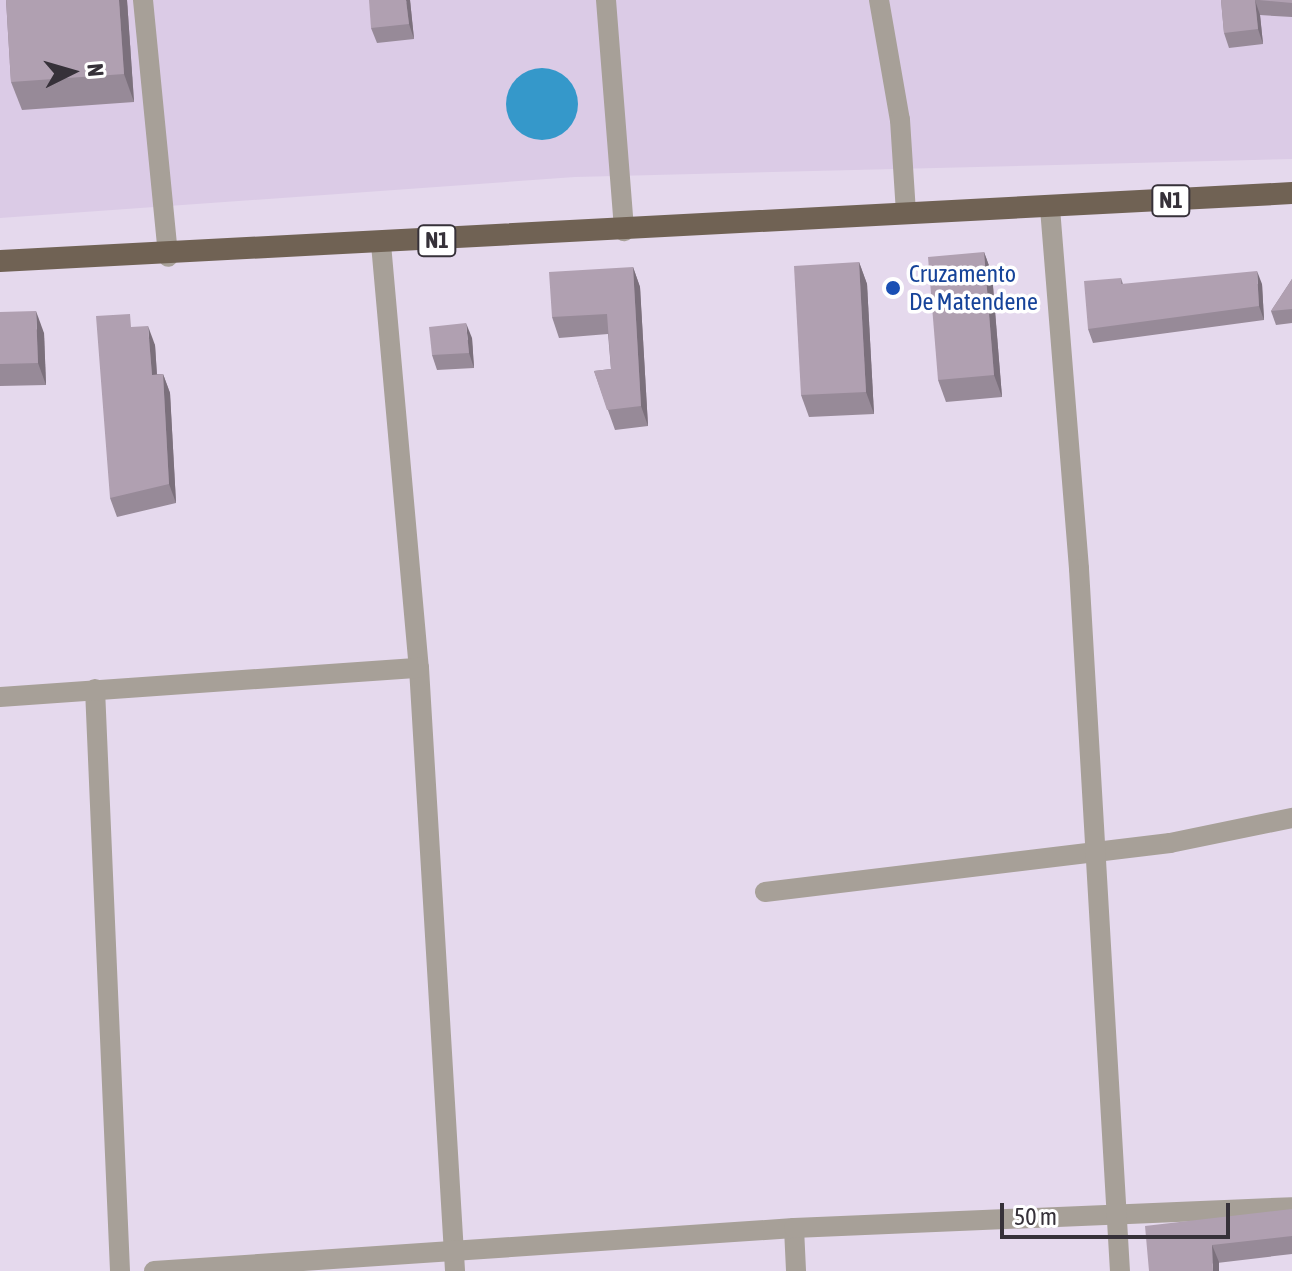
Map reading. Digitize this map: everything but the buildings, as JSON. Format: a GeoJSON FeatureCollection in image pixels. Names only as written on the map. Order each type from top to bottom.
{"type":"FeatureCollection","features":[{"type":"Feature","properties":{"kind":"highway","name":"N1"},"geometry":{"type":"LineString","coordinates":[[0,261],[168,257],[906,212],[1050,208],[1292,193]]}},
{"type":"Feature","properties":{"kind":"street"},"geometry":{"type":"LineString","coordinates":[[143,0],[168,257]]}},
{"type":"Feature","properties":{"kind":"street"},"geometry":{"type":"LineString","coordinates":[[606,0],[624,231]]}},
{"type":"Feature","properties":{"kind":"street"},"geometry":{"type":"LineString","coordinates":[[879,0],[900,120],[906,212]]}},
{"type":"Feature","properties":{"kind":"street"},"geometry":{"type":"LineString","coordinates":[[1050,208],[1120,1271]]}},
{"type":"Feature","properties":{"kind":"street"},"geometry":{"type":"LineString","coordinates":[[381,244],[419,668],[454,1262]]}},
{"type":"Feature","properties":{"kind":"street"},"geometry":{"type":"LineString","coordinates":[[0,697],[419,668]]}},
{"type":"Feature","properties":{"kind":"street"},"geometry":{"type":"LineString","coordinates":[[95,689],[120,1271]]}},
{"type":"Feature","properties":{"kind":"street"},"geometry":{"type":"LineString","coordinates":[[765,892],[1094,848],[1170,843],[1292,818]]}},
{"type":"Feature","properties":{"kind":"street"},"geometry":{"type":"LineString","coordinates":[[154,1271],[454,1262],[794,1228],[1117,1210],[1292,1207]]}},
{"type":"Feature","properties":{"kind":"street"},"geometry":{"type":"LineString","coordinates":[[794,1228],[796,1271]]}},
{"type":"Feature","properties":{"kind":"shaded area"},"geometry":{"type":"Polygon","coordinates":[[[0,0],[1292,0],[1292,159],[575,177],[0,218],[0,0]]]}},
{"type":"Feature","properties":{"kind":"water"},"geometry":{"type":"Polygon","coordinates":[[[542,68],[562,74],[572,84],[578,104],[572,124],[562,134],[542,140],[522,134],[512,124],[506,104],[512,84],[522,74],[542,68]]]}},
{"type":"Feature","properties":{"kind":"place","name":"Cruzamento De Matendene"},"geometry":{"type":"Point","coordinates":[893,288]}}]}
